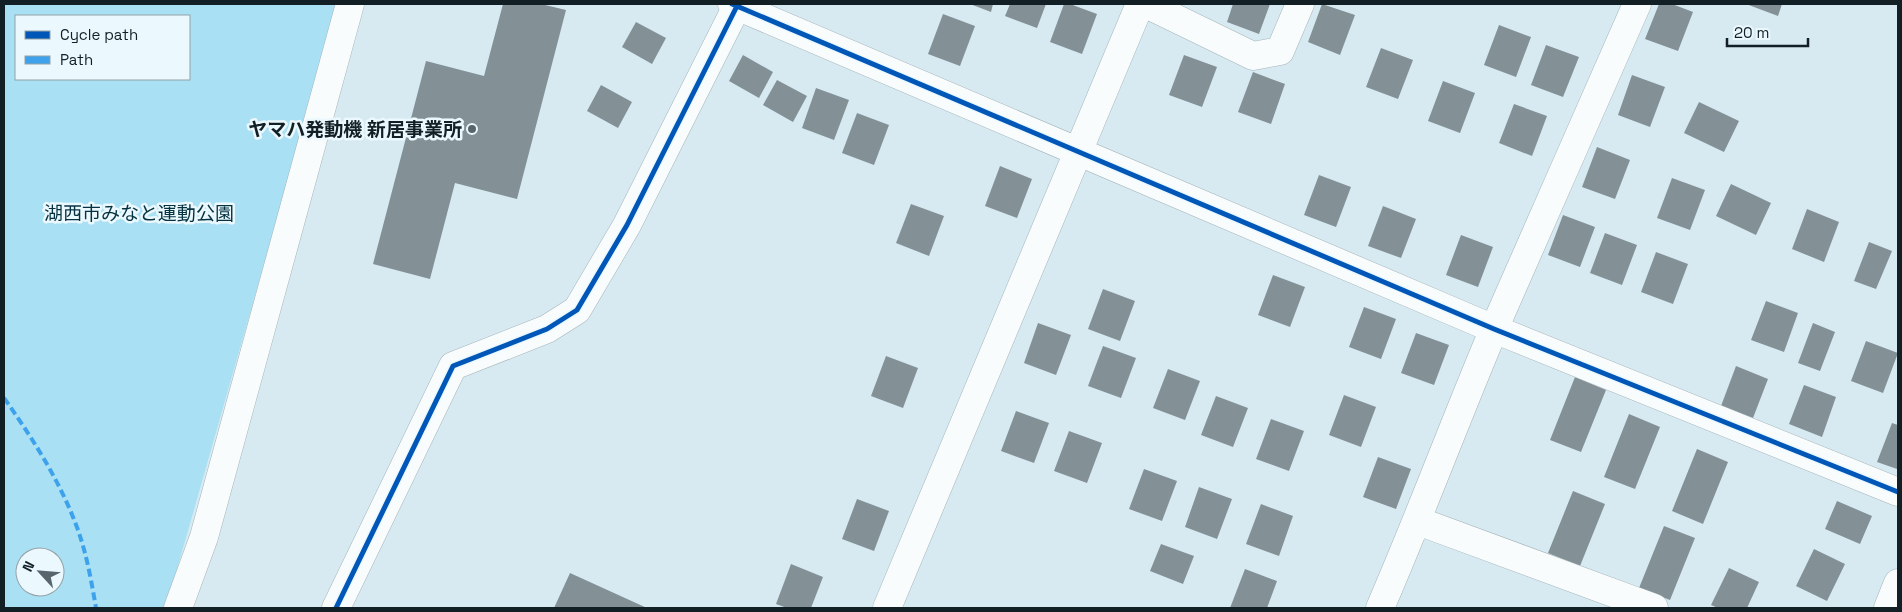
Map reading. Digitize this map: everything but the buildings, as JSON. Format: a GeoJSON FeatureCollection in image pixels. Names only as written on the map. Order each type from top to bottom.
{"type":"FeatureCollection","features":[{"type":"Feature","properties":{"kind":"street"},"geometry":{"type":"LineString","coordinates":[[178,608],[204,537],[350,4]]}},
{"type":"Feature","properties":{"kind":"street"},"geometry":{"type":"LineString","coordinates":[[887,608],[1077,150],[1140,4]]}},
{"type":"Feature","properties":{"kind":"street"},"geometry":{"type":"LineString","coordinates":[[1146,4],[1253,56],[1280,51],[1300,4]]}},
{"type":"Feature","properties":{"kind":"street"},"geometry":{"type":"LineString","coordinates":[[1380,608],[1418,522],[1494,329],[1587,122],[1637,4]]}},
{"type":"Feature","properties":{"kind":"street"},"geometry":{"type":"LineString","coordinates":[[336,608],[453,366],[547,328],[577,310],[627,225],[735,5],[1494,329],[1898,492]]}},
{"type":"Feature","properties":{"kind":"street"},"geometry":{"type":"LineString","coordinates":[[1418,522],[1643,606]]}},
{"type":"Feature","properties":{"kind":"street"},"geometry":{"type":"LineString","coordinates":[[1888,608],[1898,583]]}},
{"type":"Feature","properties":{"kind":"green space","name":"湖西市みなと運動公園"},"geometry":{"type":"Polygon","coordinates":[[[4,4],[338,4],[166,608],[4,608],[4,4]]]}},
{"type":"Feature","properties":{"kind":"marked path"},"geometry":{"type":"LineString","coordinates":[[4,398],[24,427],[61,489],[79,533],[96,608]]}},
{"type":"Feature","properties":{"kind":"cycle path"},"geometry":{"type":"LineString","coordinates":[[732,4],[1494,329],[1898,492]]}},
{"type":"Feature","properties":{"kind":"cycle path"},"geometry":{"type":"LineString","coordinates":[[336,608],[453,366],[547,329],[577,310],[627,225],[737,6]]}},
{"type":"Feature","properties":{"kind":"place","name":"ヤマハ発動機 新居事業所"},"geometry":{"type":"Point","coordinates":[472,129]}}]}
